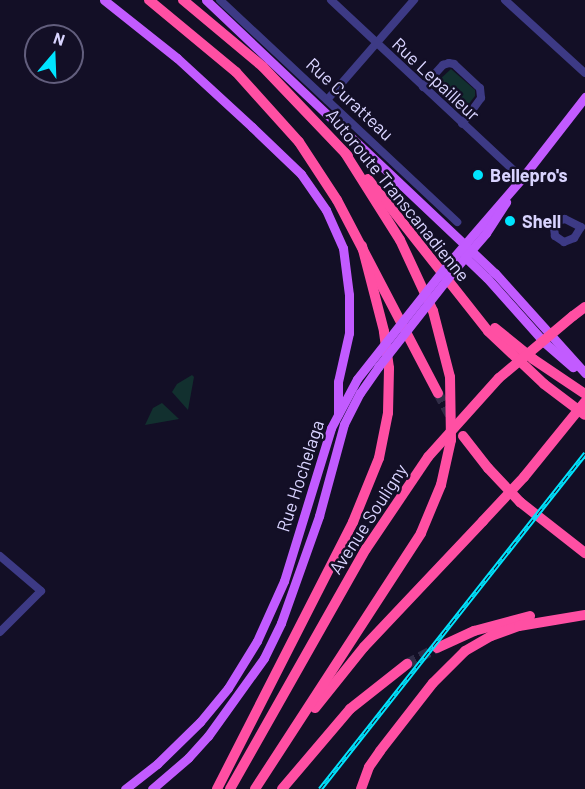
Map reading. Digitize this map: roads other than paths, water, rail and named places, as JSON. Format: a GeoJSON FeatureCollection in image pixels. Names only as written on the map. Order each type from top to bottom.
{"type":"FeatureCollection","features":[{"type":"Feature","properties":{"kind":"highway"},"geometry":{"type":"LineString","coordinates":[[149,0],[229,65],[277,116],[327,182],[438,393]]}},
{"type":"Feature","properties":{"kind":"highway","name":"Autoroute Transcanadienne"},"geometry":{"type":"LineString","coordinates":[[183,0],[263,67],[345,153],[493,335],[544,384],[585,415]]}},
{"type":"Feature","properties":{"kind":"highway"},"geometry":{"type":"LineString","coordinates":[[256,789],[425,526],[437,497],[447,460],[452,417],[450,377],[443,340],[429,300],[399,240],[345,153]]}},
{"type":"Feature","properties":{"kind":"highway"},"geometry":{"type":"LineString","coordinates":[[217,789],[358,511],[381,450],[388,412],[389,368],[384,331],[362,246]]}},
{"type":"Feature","properties":{"kind":"highway"},"geometry":{"type":"LineString","coordinates":[[435,264],[503,335],[585,394]]}},
{"type":"Feature","properties":{"kind":"highway","name":"Avenue Souligny"},"geometry":{"type":"LineString","coordinates":[[230,789],[366,549],[428,456],[499,378],[585,308]]}},
{"type":"Feature","properties":{"kind":"highway"},"geometry":{"type":"LineString","coordinates":[[256,789],[318,703],[364,646],[524,477],[585,402]]}},
{"type":"Feature","properties":{"kind":"highway"},"geometry":{"type":"LineString","coordinates":[[463,436],[488,468],[520,502],[585,553]]}},
{"type":"Feature","properties":{"kind":"highway"},"geometry":{"type":"LineString","coordinates":[[437,648],[474,632],[508,621],[585,613]]}},
{"type":"Feature","properties":{"kind":"highway"},"geometry":{"type":"LineString","coordinates":[[361,789],[369,767],[380,751],[433,683],[465,651],[491,636],[519,626],[585,613]]}},
{"type":"Feature","properties":{"kind":"highway"},"geometry":{"type":"LineString","coordinates":[[282,789],[341,717],[374,688],[407,664]]}},
{"type":"Feature","properties":{"kind":"main road"},"geometry":{"type":"LineString","coordinates":[[104,0],[167,49],[221,98],[297,169],[321,202],[341,242],[348,274],[350,320],[342,371],[337,386],[338,414]]}},
{"type":"Feature","properties":{"kind":"main road"},"geometry":{"type":"LineString","coordinates":[[206,0],[466,250],[499,277],[585,375]]}},
{"type":"Feature","properties":{"kind":"main road","name":"Rue Hochelaga"},"geometry":{"type":"LineString","coordinates":[[125,789],[157,765],[200,722],[228,688],[257,642],[284,581],[338,414],[450,267],[486,233],[522,178],[585,98]]}},
{"type":"Feature","properties":{"kind":"main road"},"geometry":{"type":"LineString","coordinates":[[342,371],[359,386]]}},
{"type":"Feature","properties":{"kind":"main road","name":"Rue Hochelaga"},"geometry":{"type":"LineString","coordinates":[[152,789],[188,758],[208,736],[264,658],[295,586],[319,516],[341,433],[359,386]]}},
{"type":"Feature","properties":{"kind":"street","name":"Rue Curatteau"},"geometry":{"type":"LineString","coordinates":[[220,0],[457,222]]}},
{"type":"Feature","properties":{"kind":"street","name":"Rue Lepailleur"},"geometry":{"type":"LineString","coordinates":[[331,0],[522,178]]}},
{"type":"Feature","properties":{"kind":"street"},"geometry":{"type":"LineString","coordinates":[[327,100],[414,0]]}},
{"type":"Feature","properties":{"kind":"street"},"geometry":{"type":"LineString","coordinates":[[505,0],[585,73]]}},
{"type":"Feature","properties":{"kind":"street"},"geometry":{"type":"LineString","coordinates":[[423,87],[443,65],[448,63],[454,64],[480,88],[481,98],[462,124]]}},
{"type":"Feature","properties":{"kind":"street"},"geometry":{"type":"LineString","coordinates":[[0,556],[41,591],[0,632]]}},
{"type":"Feature","properties":{"kind":"tunnel"},"geometry":{"type":"LineString","coordinates":[[438,393],[452,419]]}},
{"type":"Feature","properties":{"kind":"tunnel"},"geometry":{"type":"LineString","coordinates":[[407,664],[437,648]]}},
{"type":"Feature","properties":{"kind":"railway"},"geometry":{"type":"LineString","coordinates":[[320,789],[585,453]]}},
{"type":"Feature","properties":{"kind":"place","name":"Bellepro's"},"geometry":{"type":"Point","coordinates":[478,175]}},
{"type":"Feature","properties":{"kind":"place","name":"Shell"},"geometry":{"type":"Point","coordinates":[510,221]}}]}
